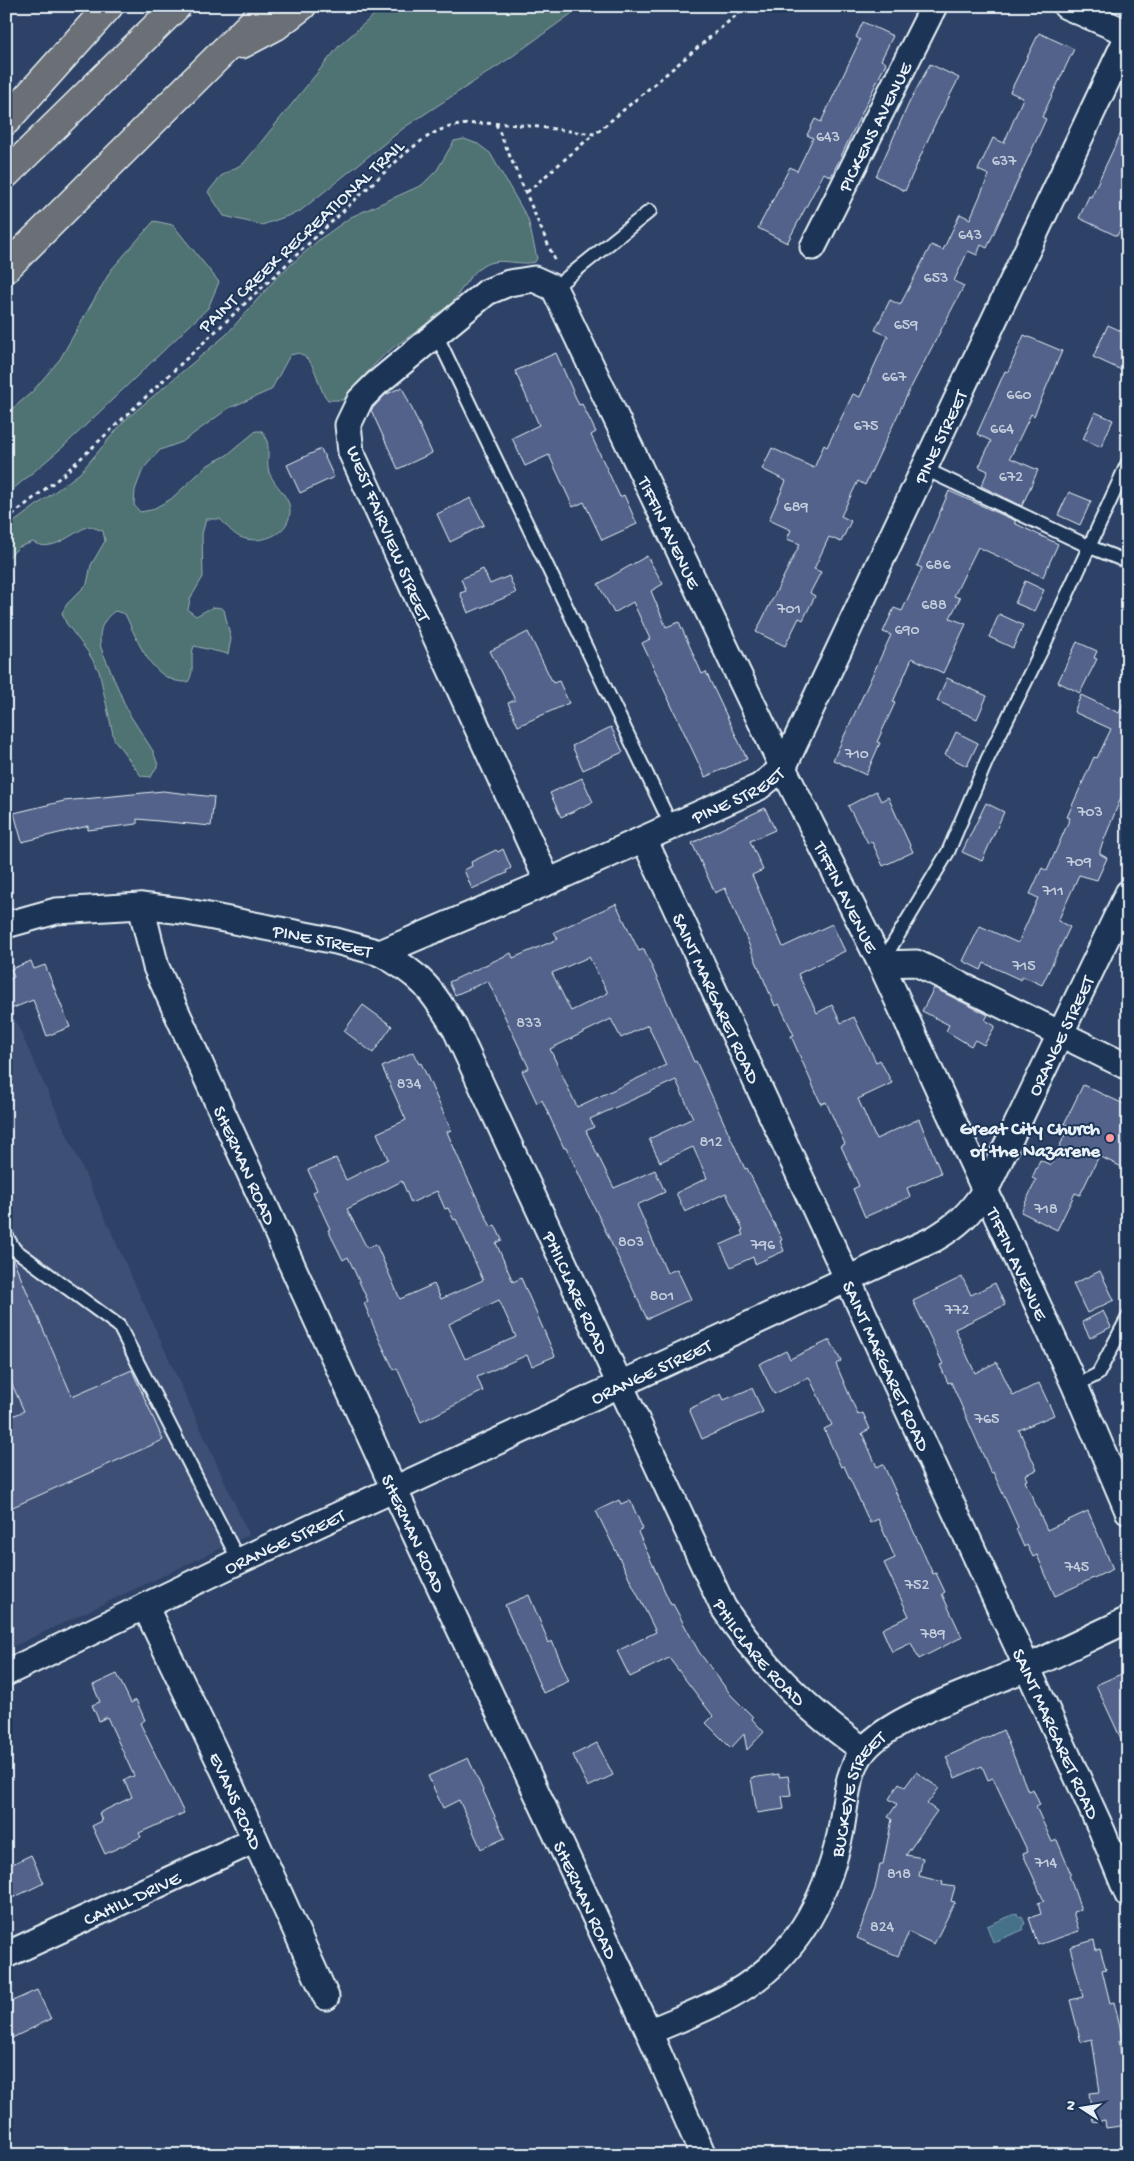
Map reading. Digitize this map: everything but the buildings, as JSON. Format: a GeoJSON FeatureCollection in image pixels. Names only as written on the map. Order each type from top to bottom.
{"type":"FeatureCollection","features":[{"type":"Feature","properties":{"kind":"highway"},"geometry":{"type":"LineString","coordinates":[[6,121],[109,6]]}},
{"type":"Feature","properties":{"kind":"highway"},"geometry":{"type":"LineString","coordinates":[[6,174],[178,6]]}},
{"type":"Feature","properties":{"kind":"highway"},"geometry":{"type":"LineString","coordinates":[[6,268],[269,6]]}},
{"type":"Feature","properties":{"kind":"highway"},"geometry":{"type":"LineString","coordinates":[[220,54],[276,26],[302,6]]}},
{"type":"Feature","properties":{"kind":"street","name":"PICKENS AVENUE"},"geometry":{"type":"LineString","coordinates":[[813,247],[934,6]]}},
{"type":"Feature","properties":{"kind":"street"},"geometry":{"type":"LineString","coordinates":[[1066,6],[1128,35]]}},
{"type":"Feature","properties":{"kind":"street","name":"PINE STREET"},"geometry":{"type":"LineString","coordinates":[[6,925],[56,911],[141,906],[184,911],[336,941],[380,953],[548,882],[760,787],[783,768],[1128,35]]}},
{"type":"Feature","properties":{"kind":"street","name":"WEST FAIRVIEW STREET"},"geometry":{"type":"LineString","coordinates":[[548,882],[351,452],[348,425],[360,400],[376,384],[487,292],[509,283],[534,279],[554,288]]}},
{"type":"Feature","properties":{"kind":"street","name":"TIFFIN AVENUE"},"geometry":{"type":"LineString","coordinates":[[554,288],[783,768],[881,964],[1074,1386],[1128,1511]]}},
{"type":"Feature","properties":{"kind":"street","name":"SAINT MARGARET ROAD"},"geometry":{"type":"LineString","coordinates":[[644,839],[1027,1667],[1102,1831],[1128,1895]]}},
{"type":"Feature","properties":{"kind":"street","name":"ORANGE STREET"},"geometry":{"type":"LineString","coordinates":[[6,1672],[620,1382],[934,1239],[957,1225],[971,1211],[984,1191],[1062,1034],[1128,893]]}},
{"type":"Feature","properties":{"kind":"street","name":"SHERMAN ROAD"},"geometry":{"type":"LineString","coordinates":[[141,906],[156,966],[394,1489],[649,2032],[703,2155]]}},
{"type":"Feature","properties":{"kind":"street","name":"PHILCLARE ROAD"},"geometry":{"type":"LineString","coordinates":[[380,953],[404,965],[423,980],[438,998],[456,1030],[723,1607],[758,1655],[802,1703],[827,1724],[864,1750]]}},
{"type":"Feature","properties":{"kind":"street"},"geometry":{"type":"LineString","coordinates":[[881,964],[916,963],[1128,1067]]}},
{"type":"Feature","properties":{"kind":"street","name":"EVANS ROAD"},"geometry":{"type":"LineString","coordinates":[[145,1606],[255,1840],[326,1997]]}},
{"type":"Feature","properties":{"kind":"street","name":"BUCKEYE STREET"},"geometry":{"type":"LineString","coordinates":[[649,2032],[732,1995],[767,1970],[793,1944],[824,1891],[835,1858],[846,1795],[854,1769],[864,1750],[883,1733],[908,1719],[1128,1620]]}},
{"type":"Feature","properties":{"kind":"street","name":"CAHILL DRIVE"},"geometry":{"type":"LineString","coordinates":[[6,1955],[255,1840]]}},
{"type":"Feature","properties":{"kind":"lane"},"geometry":{"type":"LineString","coordinates":[[554,288],[650,211]]}},
{"type":"Feature","properties":{"kind":"lane"},"geometry":{"type":"LineString","coordinates":[[436,334],[672,827]]}},
{"type":"Feature","properties":{"kind":"lane"},"geometry":{"type":"LineString","coordinates":[[881,964],[948,852],[986,760],[1090,548],[1128,462]]}},
{"type":"Feature","properties":{"kind":"lane"},"geometry":{"type":"LineString","coordinates":[[925,469],[1090,548],[1128,562]]}},
{"type":"Feature","properties":{"kind":"lane"},"geometry":{"type":"LineString","coordinates":[[7,1240],[14,1249],[119,1326],[239,1561]]}},
{"type":"Feature","properties":{"kind":"lane"},"geometry":{"type":"LineString","coordinates":[[1074,1386],[1098,1374],[1128,1317]]}},
{"type":"Feature","properties":{"kind":"path"},"geometry":{"type":"LineString","coordinates":[[527,192],[747,6]]}},
{"type":"Feature","properties":{"kind":"path"},"geometry":{"type":"LineString","coordinates":[[496,124],[527,192],[556,264],[554,288]]}},
{"type":"Feature","properties":{"kind":"path","name":"PAINT CREEK RECREATIONAL TRAIL"},"geometry":{"type":"LineString","coordinates":[[6,520],[63,475],[375,181],[410,150],[438,131],[456,125],[496,124],[594,134]]}},
{"type":"Feature","properties":{"kind":"shaded area"},"geometry":{"type":"Polygon","coordinates":[[[6,1000],[249,1535],[6,1650],[6,1000]]]}},
{"type":"Feature","properties":{"kind":"shaded area"},"geometry":{"type":"Polygon","coordinates":[[[1017,1913],[1018,1917],[1022,1916],[1025,1924],[1022,1926],[1023,1930],[993,1942],[987,1926],[1017,1913]]]}},
{"type":"Feature","properties":{"kind":"green space"},"geometry":{"type":"Polygon","coordinates":[[[384,6],[582,6],[510,58],[405,127],[299,212],[262,225],[224,216],[208,192],[221,176],[244,163],[339,46],[384,6]]]}},
{"type":"Feature","properties":{"kind":"green space"},"geometry":{"type":"Polygon","coordinates":[[[464,139],[478,144],[490,153],[528,219],[537,258],[535,262],[502,261],[483,266],[469,279],[443,312],[384,355],[343,400],[328,400],[310,362],[299,353],[290,355],[271,390],[229,408],[182,442],[160,450],[143,469],[135,490],[134,505],[140,512],[151,510],[171,499],[208,465],[227,455],[256,431],[262,431],[268,447],[269,472],[288,501],[290,512],[284,527],[278,533],[255,540],[237,536],[220,519],[206,519],[202,534],[203,577],[190,599],[188,610],[196,616],[217,607],[224,610],[231,639],[228,654],[194,646],[192,673],[188,682],[175,681],[165,676],[156,668],[141,648],[125,614],[115,611],[104,622],[100,636],[101,648],[128,712],[153,751],[158,765],[151,777],[141,776],[114,739],[99,671],[88,652],[66,623],[62,613],[67,604],[87,584],[91,565],[105,541],[103,531],[89,526],[61,541],[47,546],[33,542],[19,547],[6,560],[6,528],[80,473],[125,420],[227,334],[278,276],[320,239],[351,217],[422,185],[437,170],[454,141],[464,139]]]}},
{"type":"Feature","properties":{"kind":"green space"},"geometry":{"type":"Polygon","coordinates":[[[154,221],[173,225],[219,282],[208,308],[64,446],[6,495],[6,414],[32,392],[60,359],[111,270],[154,221]]]}},
{"type":"Feature","properties":{"kind":"place","name":"Great City Church of the Nazarene"},"geometry":{"type":"Point","coordinates":[1110,1138]}}]}
